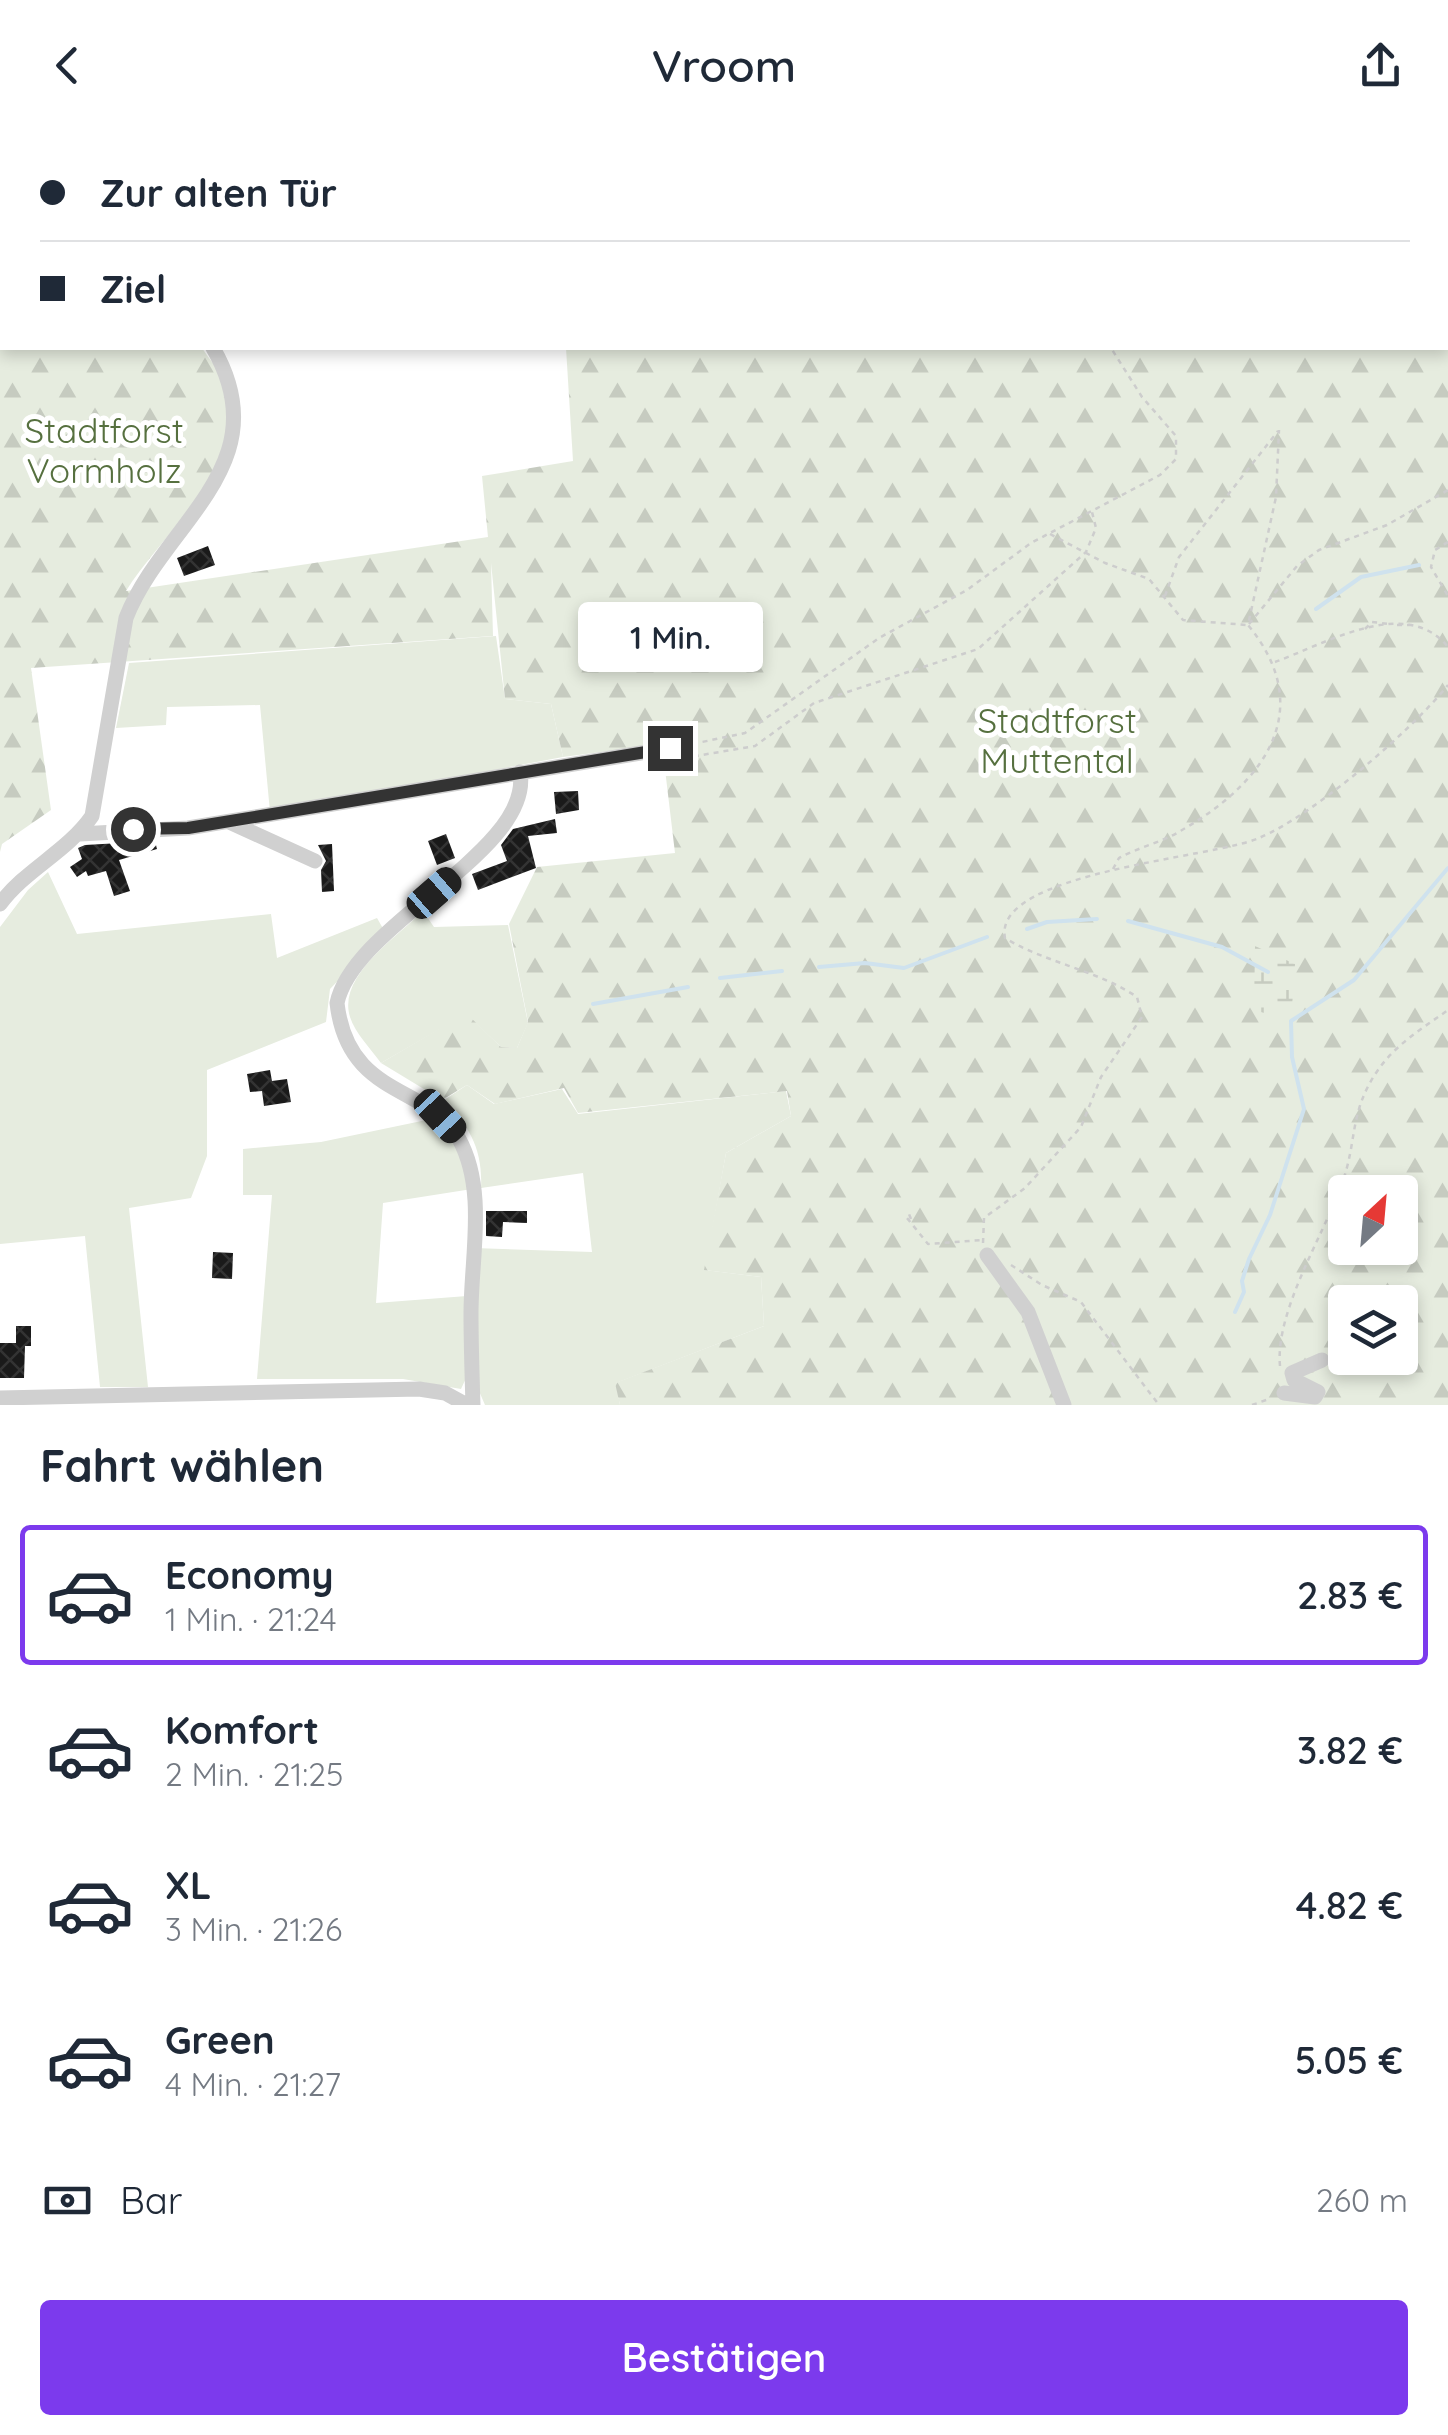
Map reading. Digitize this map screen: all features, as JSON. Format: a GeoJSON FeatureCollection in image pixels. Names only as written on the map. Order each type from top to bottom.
{"type":"FeatureCollection","features":[{"type":"Feature","properties":{"kind":"street"},"geometry":{"type":"LineString","coordinates":[[0,904],[24,876],[80,834],[92,816],[126,618],[141,584],[196,516],[227,453],[234,396],[215,350]]}},
{"type":"Feature","properties":{"kind":"street"},"geometry":{"type":"LineString","coordinates":[[80,834],[229,822],[670,748]]}},
{"type":"Feature","properties":{"kind":"street"},"geometry":{"type":"LineString","coordinates":[[0,1398],[419,1389],[445,1393],[470,1405],[473,1174],[457,1134],[440,1116],[373,1078],[345,1032],[338,1002],[354,969],[464,867],[519,805],[520,772]]}},
{"type":"Feature","properties":{"kind":"street"},"geometry":{"type":"LineString","coordinates":[[229,822],[315,861]]}},
{"type":"Feature","properties":{"kind":"street"},"geometry":{"type":"LineString","coordinates":[[985,1248],[1028,1312],[1064,1405]]}},
{"type":"Feature","properties":{"kind":"street"},"geometry":{"type":"LineString","coordinates":[[1284,1393],[1315,1397],[1318,1392],[1294,1380],[1292,1373],[1322,1360]]}},
{"type":"Feature","properties":{"kind":"path"},"geometry":{"type":"LineString","coordinates":[[670,748],[745,733],[878,638],[967,590],[1050,534],[1160,474],[1176,458],[1176,436],[1142,397],[1113,350]]}},
{"type":"Feature","properties":{"kind":"path"},"geometry":{"type":"LineString","coordinates":[[1164,598],[1179,557],[1279,430],[1276,497],[1248,625]]}},
{"type":"Feature","properties":{"kind":"path"},"geometry":{"type":"LineString","coordinates":[[1248,625],[1298,566],[1319,550],[1387,525],[1448,490]]}},
{"type":"Feature","properties":{"kind":"path"},"geometry":{"type":"LineString","coordinates":[[670,748],[687,760],[755,746],[814,702],[978,650],[1086,552],[1096,528],[1092,510]]}},
{"type":"Feature","properties":{"kind":"path"},"geometry":{"type":"LineString","coordinates":[[1050,534],[1150,580],[1184,620],[1248,625],[1268,649],[1280,682],[1282,717],[1263,761],[1201,819],[1118,858],[1112,870]]}},
{"type":"Feature","properties":{"kind":"path"},"geometry":{"type":"LineString","coordinates":[[1448,542],[1435,550],[1431,567],[1448,596]]}},
{"type":"Feature","properties":{"kind":"path"},"geometry":{"type":"LineString","coordinates":[[1273,663],[1364,630],[1393,624],[1418,624],[1448,648]]}},
{"type":"Feature","properties":{"kind":"path"},"geometry":{"type":"LineString","coordinates":[[985,1248],[984,1218],[1025,1188],[1082,1127],[1101,1077],[1142,1016],[1137,997],[1120,986],[1029,952],[1005,938],[1002,925],[1010,911],[1040,893],[1112,870],[1256,840],[1275,830],[1421,718],[1448,684]]}},
{"type":"Feature","properties":{"kind":"path"},"geometry":{"type":"LineString","coordinates":[[1252,1405],[1284,1393],[1278,1346],[1343,1181],[1355,1108],[1399,1045],[1448,1010]]}},
{"type":"Feature","properties":{"kind":"path"},"geometry":{"type":"LineString","coordinates":[[910,1220],[928,1244],[985,1248],[1081,1302],[1159,1405]]}},
{"type":"Feature","properties":{"kind":"green space","name":"Stadtforst Muttental"},"geometry":{"type":"Polygon","coordinates":[[[0,350],[203,350],[227,387],[230,416],[225,444],[214,471],[126,591],[488,537],[482,476],[573,461],[566,350],[1448,350],[1448,1405],[620,1405],[615,1383],[764,1326],[761,1277],[704,1270],[726,1153],[791,1116],[787,1091],[578,1113],[564,1088],[495,1104],[467,1085],[442,1100],[381,1063],[466,1013],[501,1047],[517,1048],[528,1022],[509,924],[537,867],[675,853],[662,744],[563,757],[551,704],[505,699],[491,563],[493,636],[31,668],[51,810],[2,844],[0,852],[0,350]]]}},
{"type":"Feature","properties":{"kind":"green space"},"geometry":{"type":"Polygon","coordinates":[[[496,636],[505,699],[551,704],[563,757],[270,812],[260,705],[167,707],[166,725],[116,728],[129,663],[496,636]]]}},
{"type":"Feature","properties":{"kind":"green space"},"geometry":{"type":"Polygon","coordinates":[[[48,872],[77,934],[271,914],[277,958],[377,918],[385,932],[330,989],[326,1022],[207,1070],[207,1156],[191,1198],[129,1208],[148,1387],[100,1387],[85,1236],[0,1244],[0,927],[28,890],[48,872]]]}},
{"type":"Feature","properties":{"kind":"green space"},"geometry":{"type":"Polygon","coordinates":[[[423,911],[434,927],[508,925],[528,1023],[517,1048],[501,1047],[466,1014],[381,1063],[359,1035],[350,1017],[352,987],[372,958],[423,911]]]}},
{"type":"Feature","properties":{"kind":"green space"},"geometry":{"type":"Polygon","coordinates":[[[1255,946],[1295,964],[1291,1021],[1254,1010],[1255,946]]]}},
{"type":"Feature","properties":{"kind":"green space"},"geometry":{"type":"Polygon","coordinates":[[[467,1085],[494,1104],[562,1089],[578,1114],[786,1091],[791,1116],[726,1153],[705,1270],[761,1277],[764,1326],[616,1383],[620,1405],[485,1405],[476,1384],[474,1248],[592,1252],[583,1173],[481,1188],[480,1162],[473,1139],[460,1119],[441,1102],[467,1085]]]}},
{"type":"Feature","properties":{"kind":"green space"},"geometry":{"type":"Polygon","coordinates":[[[436,1118],[455,1129],[472,1189],[383,1203],[376,1303],[467,1296],[467,1376],[461,1389],[403,1379],[257,1379],[272,1195],[243,1195],[243,1149],[321,1142],[436,1118]]]}},
{"type":"Feature","properties":{"kind":"building"},"geometry":{"type":"Polygon","coordinates":[[[208,546],[215,565],[184,576],[177,558],[208,546]]]}},
{"type":"Feature","properties":{"kind":"building"},"geometry":{"type":"Polygon","coordinates":[[[578,791],[579,810],[556,814],[554,792],[578,791]]]}},
{"type":"Feature","properties":{"kind":"building"},"geometry":{"type":"Polygon","coordinates":[[[555,819],[557,833],[528,836],[536,868],[478,890],[472,874],[507,861],[501,845],[513,829],[555,819]]]}},
{"type":"Feature","properties":{"kind":"building"},"geometry":{"type":"Polygon","coordinates":[[[446,834],[455,858],[437,865],[428,841],[446,834]]]}},
{"type":"Feature","properties":{"kind":"building"},"geometry":{"type":"Polygon","coordinates":[[[155,841],[157,849],[119,860],[130,891],[114,896],[106,871],[88,876],[86,871],[77,877],[70,867],[82,859],[78,848],[85,845],[155,841]]]}},
{"type":"Feature","properties":{"kind":"building"},"geometry":{"type":"Polygon","coordinates":[[[332,844],[334,891],[322,892],[321,870],[326,861],[318,845],[332,844]]]}},
{"type":"Feature","properties":{"kind":"building"},"geometry":{"type":"Polygon","coordinates":[[[270,1070],[272,1081],[287,1079],[291,1102],[264,1106],[262,1091],[250,1092],[247,1074],[270,1070]]]}},
{"type":"Feature","properties":{"kind":"building"},"geometry":{"type":"Polygon","coordinates":[[[486,1211],[527,1211],[527,1223],[503,1222],[502,1237],[486,1236],[486,1211]]]}},
{"type":"Feature","properties":{"kind":"building"},"geometry":{"type":"Polygon","coordinates":[[[213,1252],[233,1253],[232,1279],[212,1278],[213,1252]]]}},
{"type":"Feature","properties":{"kind":"building"},"geometry":{"type":"Polygon","coordinates":[[[16,1326],[31,1326],[31,1346],[25,1346],[24,1378],[0,1378],[0,1343],[16,1343],[16,1326]]]}},
{"type":"Feature","properties":{"kind":"waterway"},"geometry":{"type":"LineString","coordinates":[[1316,609],[1361,577],[1419,565]]}},
{"type":"Feature","properties":{"kind":"waterway"},"geometry":{"type":"LineString","coordinates":[[1235,1312],[1244,1292],[1242,1281],[1249,1259],[1270,1215],[1304,1109],[1292,1057],[1291,1021],[1354,980],[1448,868]]}},
{"type":"Feature","properties":{"kind":"waterway"},"geometry":{"type":"LineString","coordinates":[[1027,929],[1047,922],[1097,919]]}},
{"type":"Feature","properties":{"kind":"waterway"},"geometry":{"type":"LineString","coordinates":[[1128,921],[1222,947],[1268,972]]}},
{"type":"Feature","properties":{"kind":"waterway"},"geometry":{"type":"LineString","coordinates":[[819,967],[865,963],[904,968],[987,937]]}},
{"type":"Feature","properties":{"kind":"waterway"},"geometry":{"type":"LineString","coordinates":[[720,978],[782,971]]}},
{"type":"Feature","properties":{"kind":"waterway"},"geometry":{"type":"LineString","coordinates":[[593,1004],[688,987]]}},
{"type":"Feature","properties":{"kind":"route"},"geometry":{"type":"LineString","coordinates":[[133,829],[188,828],[670,748]]}},
{"type":"Feature","properties":{"kind":"park label","name":"Stadtforst Vormholz"},"geometry":{"type":"Point","coordinates":[104,450]}}]}
